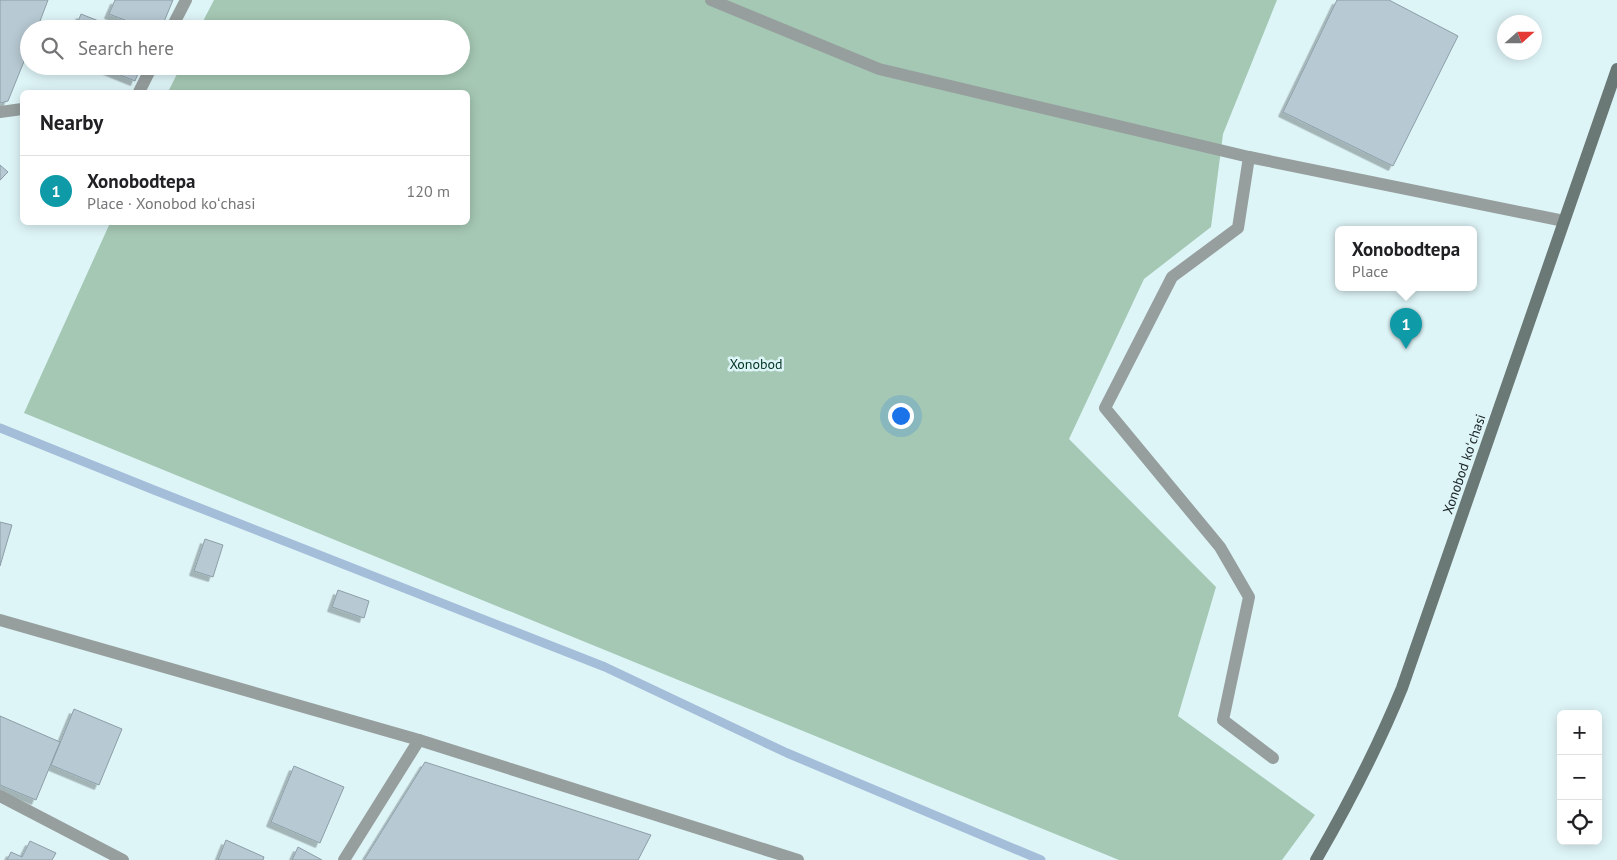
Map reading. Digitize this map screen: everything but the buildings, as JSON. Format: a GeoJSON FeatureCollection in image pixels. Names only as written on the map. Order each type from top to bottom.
{"type":"FeatureCollection","features":[{"type":"Feature","properties":{"kind":"main road","name":"Xonobod koʻchasi"},"geometry":{"type":"LineString","coordinates":[[1316,860],[1356,790],[1402,688],[1617,69]]}},
{"type":"Feature","properties":{"kind":"street"},"geometry":{"type":"LineString","coordinates":[[176,20],[186,0]]}},
{"type":"Feature","properties":{"kind":"street"},"geometry":{"type":"LineString","coordinates":[[711,0],[879,70],[1249,157],[1564,221]]}},
{"type":"Feature","properties":{"kind":"street"},"geometry":{"type":"LineString","coordinates":[[140,90],[148,75]]}},
{"type":"Feature","properties":{"kind":"street"},"geometry":{"type":"LineString","coordinates":[[0,112],[20,109]]}},
{"type":"Feature","properties":{"kind":"street"},"geometry":{"type":"LineString","coordinates":[[1249,157],[1238,228],[1172,277],[1105,408],[1220,547],[1249,597],[1223,720],[1273,758]]}},
{"type":"Feature","properties":{"kind":"street"},"geometry":{"type":"LineString","coordinates":[[0,620],[419,740],[798,860]]}},
{"type":"Feature","properties":{"kind":"street"},"geometry":{"type":"LineString","coordinates":[[344,860],[419,740]]}},
{"type":"Feature","properties":{"kind":"street"},"geometry":{"type":"LineString","coordinates":[[0,796],[123,860]]}},
{"type":"Feature","properties":{"kind":"green space","name":"Xonobod"},"geometry":{"type":"Polygon","coordinates":[[[214,0],[1277,0],[1223,134],[1211,227],[1144,279],[1069,439],[1216,587],[1178,716],[1315,815],[1282,860],[1119,860],[24,413],[109,225],[470,225],[470,90],[169,90],[176,75],[470,75],[470,20],[204,20],[214,0]]]}},
{"type":"Feature","properties":{"kind":"waterway"},"geometry":{"type":"LineString","coordinates":[[0,428],[605,667],[787,753],[1041,860]]}},
{"type":"Feature","properties":{"kind":"place","name":"Xonobodtepa"},"geometry":{"type":"Point","coordinates":[1406,349]}}]}
